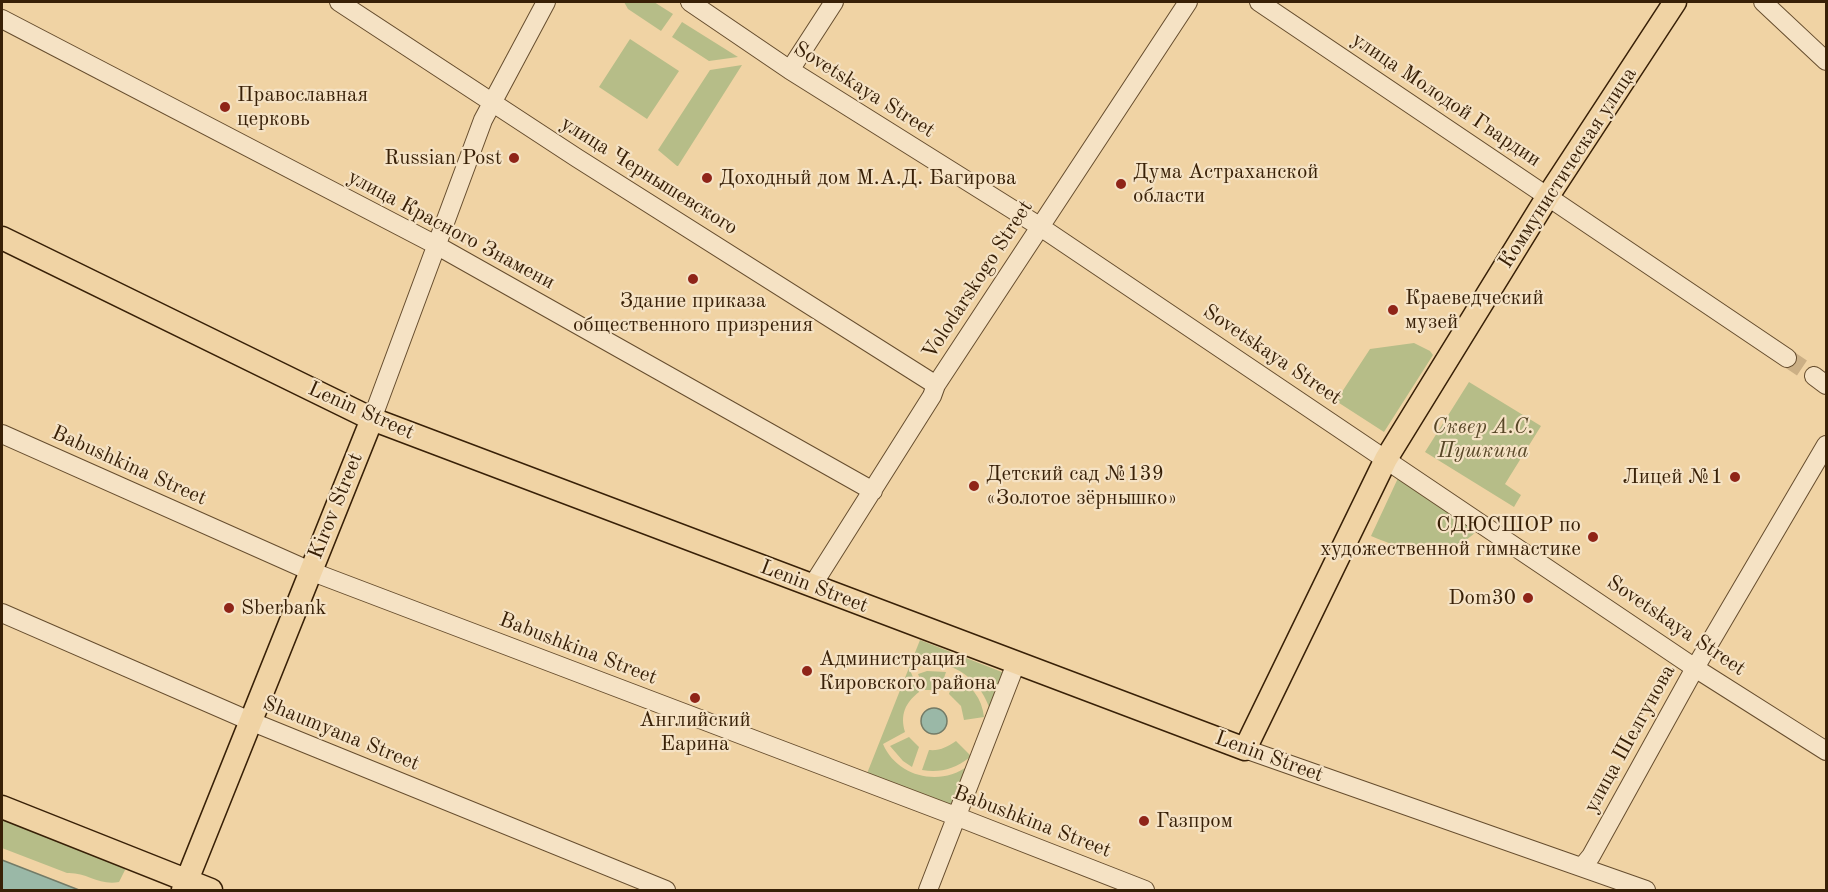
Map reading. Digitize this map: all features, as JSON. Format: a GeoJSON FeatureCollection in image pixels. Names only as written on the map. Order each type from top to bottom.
{"type":"FeatureCollection","features":[{"type":"Feature","properties":{"kind":"main road","name":"Коммунистическая улица"},"geometry":{"type":"LineString","coordinates":[[1245,749],[1386,459],[1548,196],[1675,2]]}},
{"type":"Feature","properties":{"kind":"main road","name":"Lenin Street"},"geometry":{"type":"LineString","coordinates":[[2,238],[372,419],[1245,749]]}},
{"type":"Feature","properties":{"kind":"main road","name":"Kirov Street"},"geometry":{"type":"LineString","coordinates":[[184,886],[372,419]]}},
{"type":"Feature","properties":{"kind":"main road"},"geometry":{"type":"LineString","coordinates":[[2,807],[184,886],[211,891]]}},
{"type":"Feature","properties":{"kind":"street","name":"улица Чернышевского"},"geometry":{"type":"LineString","coordinates":[[339,2],[493,103],[936,385]]}},
{"type":"Feature","properties":{"kind":"street","name":"Kirov Street"},"geometry":{"type":"LineString","coordinates":[[372,419],[483,120],[546,2]]}},
{"type":"Feature","properties":{"kind":"street","name":"Sovetskaya Street"},"geometry":{"type":"LineString","coordinates":[[690,2],[790,70],[1039,226],[1695,668],[1827,751]]}},
{"type":"Feature","properties":{"kind":"street"},"geometry":{"type":"LineString","coordinates":[[790,70],[834,2]]}},
{"type":"Feature","properties":{"kind":"street","name":"Volodarskogo Street"},"geometry":{"type":"LineString","coordinates":[[812,586],[873,491],[936,385],[1188,2]]}},
{"type":"Feature","properties":{"kind":"street","name":"улица Молодой Гвардии"},"geometry":{"type":"LineString","coordinates":[[1259,2],[1787,358]]}},
{"type":"Feature","properties":{"kind":"street"},"geometry":{"type":"LineString","coordinates":[[1763,2],[1827,61]]}},
{"type":"Feature","properties":{"kind":"street","name":"улица Красного Знамени"},"geometry":{"type":"LineString","coordinates":[[2,19],[436,244],[873,491]]}},
{"type":"Feature","properties":{"kind":"street","name":"Babushkina Street"},"geometry":{"type":"LineString","coordinates":[[2,434],[310,571],[958,817],[1145,891]]}},
{"type":"Feature","properties":{"kind":"street","name":"улица Шелгунова"},"geometry":{"type":"LineString","coordinates":[[1582,867],[1591,856],[1695,668],[1827,445]]}},
{"type":"Feature","properties":{"kind":"street","name":"Shaumyana Street"},"geometry":{"type":"LineString","coordinates":[[2,613],[250,721],[666,891]]}},
{"type":"Feature","properties":{"kind":"street"},"geometry":{"type":"LineString","coordinates":[[928,891],[1013,671]]}},
{"type":"Feature","properties":{"kind":"street","name":"Lenin Street"},"geometry":{"type":"LineString","coordinates":[[1245,749],[1646,891]]}},
{"type":"Feature","properties":{"kind":"green space"},"geometry":{"type":"Polygon","coordinates":[[[624,2],[654,2],[673,14],[661,31],[628,9],[624,2]]]}},
{"type":"Feature","properties":{"kind":"green space"},"geometry":{"type":"Polygon","coordinates":[[[682,22],[738,57],[709,61],[672,37],[682,22]]]}},
{"type":"Feature","properties":{"kind":"green space"},"geometry":{"type":"Polygon","coordinates":[[[630,39],[679,71],[647,119],[599,87],[630,39]]]}},
{"type":"Feature","properties":{"kind":"green space"},"geometry":{"type":"Polygon","coordinates":[[[742,65],[677,166],[658,150],[710,70],[742,65]]]}},
{"type":"Feature","properties":{"kind":"green space"},"geometry":{"type":"Polygon","coordinates":[[[1414,343],[1433,355],[1384,432],[1336,401],[1370,349],[1414,343]]]}},
{"type":"Feature","properties":{"kind":"green space","name":"Сквер А.С. Пушкина"},"geometry":{"type":"Polygon","coordinates":[[[1469,382],[1541,426],[1505,484],[1521,495],[1514,507],[1425,452],[1469,382]]]}},
{"type":"Feature","properties":{"kind":"green space"},"geometry":{"type":"Polygon","coordinates":[[[1399,476],[1478,530],[1453,547],[1426,551],[1413,550],[1371,536],[1399,476]]]}},
{"type":"Feature","properties":{"kind":"green space"},"geometry":{"type":"Polygon","coordinates":[[[920,640],[1007,674],[990,710],[978,687],[959,671],[936,664],[923,665],[910,670],[919,692],[910,700],[905,710],[903,720],[905,732],[883,744],[898,764],[920,775],[945,776],[968,766],[955,812],[866,776],[920,640]]]}},
{"type":"Feature","properties":{"kind":"green space"},"geometry":{"type":"Polygon","coordinates":[[[927,671],[946,672],[940,690],[925,690],[918,674],[927,671]]]}},
{"type":"Feature","properties":{"kind":"green space"},"geometry":{"type":"Polygon","coordinates":[[[955,676],[975,693],[984,717],[964,720],[961,706],[949,694],[955,676]]]}},
{"type":"Feature","properties":{"kind":"green space"},"geometry":{"type":"Polygon","coordinates":[[[909,737],[919,747],[912,767],[903,761],[890,746],[909,737]]]}},
{"type":"Feature","properties":{"kind":"green space"},"geometry":{"type":"Polygon","coordinates":[[[956,741],[971,756],[969,758],[947,769],[922,770],[929,750],[943,748],[956,741]]]}},
{"type":"Feature","properties":{"kind":"green space"},"geometry":{"type":"Polygon","coordinates":[[[2,818],[126,868],[119,882],[105,882],[67,873],[2,848],[2,818]]]}},
{"type":"Feature","properties":{"kind":"shaded area"},"geometry":{"type":"Polygon","coordinates":[[[934,708],[943,712],[947,721],[943,730],[934,734],[925,730],[921,721],[925,712],[934,708]]]}},
{"type":"Feature","properties":{"kind":"shaded area"},"geometry":{"type":"Polygon","coordinates":[[[2,860],[79,890],[2,890],[2,860]]]}},
{"type":"Feature","properties":{"kind":"tunnel"},"geometry":{"type":"LineString","coordinates":[[1787,358],[1814,376]]}},
{"type":"Feature","properties":{"kind":"place","name":"Православная церковь"},"geometry":{"type":"Point","coordinates":[225,107]}},
{"type":"Feature","properties":{"kind":"place","name":"Russian Post"},"geometry":{"type":"Point","coordinates":[514,158]}},
{"type":"Feature","properties":{"kind":"place","name":"Доходный дом М.А.Д. Багирова"},"geometry":{"type":"Point","coordinates":[707,178]}},
{"type":"Feature","properties":{"kind":"place","name":"Дума Астраханской области"},"geometry":{"type":"Point","coordinates":[1121,184]}},
{"type":"Feature","properties":{"kind":"place","name":"Здание приказа общественного призрения"},"geometry":{"type":"Point","coordinates":[693,279]}},
{"type":"Feature","properties":{"kind":"place","name":"Краеведческий музей"},"geometry":{"type":"Point","coordinates":[1393,310]}},
{"type":"Feature","properties":{"kind":"place","name":"Лицей №1"},"geometry":{"type":"Point","coordinates":[1735,477]}},
{"type":"Feature","properties":{"kind":"place","name":"Детский сад №139 «Золотое зёрнышко»"},"geometry":{"type":"Point","coordinates":[974,486]}},
{"type":"Feature","properties":{"kind":"place","name":"СДЮСШОР по художественной гимнастике"},"geometry":{"type":"Point","coordinates":[1593,537]}},
{"type":"Feature","properties":{"kind":"place","name":"Dom30"},"geometry":{"type":"Point","coordinates":[1528,598]}},
{"type":"Feature","properties":{"kind":"place","name":"Sberbank"},"geometry":{"type":"Point","coordinates":[229,608]}},
{"type":"Feature","properties":{"kind":"place","name":"Администрация Кировского района"},"geometry":{"type":"Point","coordinates":[807,671]}},
{"type":"Feature","properties":{"kind":"place","name":"Английский Еарина"},"geometry":{"type":"Point","coordinates":[695,698]}},
{"type":"Feature","properties":{"kind":"place","name":"Газпром"},"geometry":{"type":"Point","coordinates":[1144,821]}}]}
